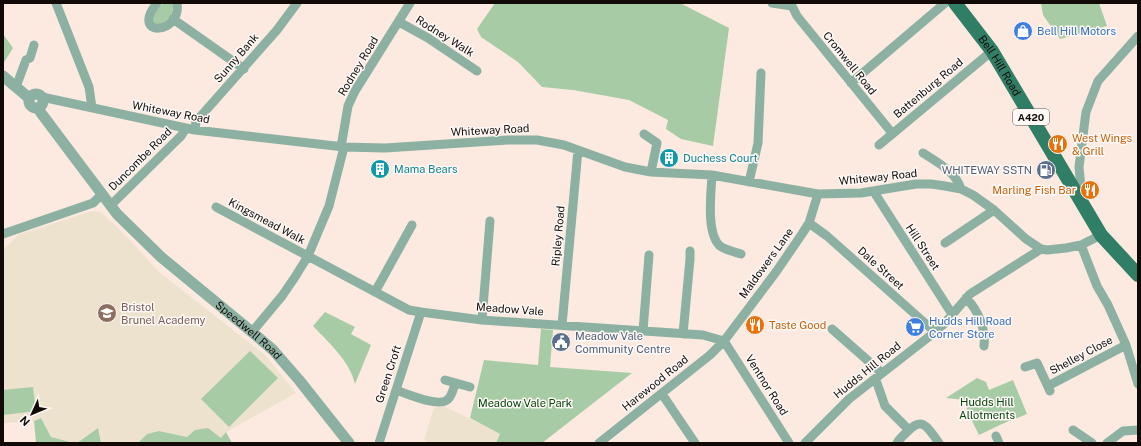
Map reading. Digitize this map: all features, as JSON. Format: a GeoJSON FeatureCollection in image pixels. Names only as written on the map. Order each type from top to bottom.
{"type":"FeatureCollection","features":[{"type":"Feature","properties":{"kind":"main road","name":"Bell Hill Road"},"geometry":{"type":"LineString","coordinates":[[956,4],[992,51],[1101,235]]}},
{"type":"Feature","properties":{"kind":"main road","name":"A420"},"geometry":{"type":"LineString","coordinates":[[1101,235],[1138,275]]}},
{"type":"Feature","properties":{"kind":"street"},"geometry":{"type":"LineString","coordinates":[[56,3],[89,87],[92,108]]}},
{"type":"Feature","properties":{"kind":"street"},"geometry":{"type":"LineString","coordinates":[[157,3],[150,15],[149,23],[152,27],[158,29],[166,27],[174,19],[177,3]]}},
{"type":"Feature","properties":{"kind":"street","name":"Sunny Bank"},"geometry":{"type":"LineString","coordinates":[[191,129],[196,121],[277,30],[297,3]]}},
{"type":"Feature","properties":{"kind":"street","name":"Rodney Road"},"geometry":{"type":"LineString","coordinates":[[252,332],[282,296],[308,256],[329,206],[343,147],[348,106],[410,3]]}},
{"type":"Feature","properties":{"kind":"street"},"geometry":{"type":"LineString","coordinates":[[772,3],[792,5]]}},
{"type":"Feature","properties":{"kind":"street"},"geometry":{"type":"LineString","coordinates":[[851,83],[956,4]]}},
{"type":"Feature","properties":{"kind":"street","name":"Cromwell Road"},"geometry":{"type":"LineString","coordinates":[[792,5],[797,16],[892,133]]}},
{"type":"Feature","properties":{"kind":"street"},"geometry":{"type":"LineString","coordinates":[[174,19],[244,68]]}},
{"type":"Feature","properties":{"kind":"street","name":"Rodney Walk"},"geometry":{"type":"LineString","coordinates":[[399,22],[428,38],[477,71]]}},
{"type":"Feature","properties":{"kind":"street"},"geometry":{"type":"LineString","coordinates":[[1082,205],[1079,167],[1086,112],[1098,81],[1138,38]]}},
{"type":"Feature","properties":{"kind":"street"},"geometry":{"type":"LineString","coordinates":[[16,87],[26,60],[30,58],[34,45]]}},
{"type":"Feature","properties":{"kind":"street","name":"Battenburg Road"},"geometry":{"type":"LineString","coordinates":[[879,145],[992,51]]}},
{"type":"Feature","properties":{"kind":"street"},"geometry":{"type":"LineString","coordinates":[[749,182],[758,142],[761,73]]}},
{"type":"Feature","properties":{"kind":"street","name":"Speedwell Road"},"geometry":{"type":"LineString","coordinates":[[3,76],[29,98],[28,100],[30,106],[35,108],[40,103],[90,188],[98,198],[113,210],[161,257],[272,350],[292,371],[349,443]]}},
{"type":"Feature","properties":{"kind":"street","name":"Whiteway Road"},"geometry":{"type":"LineString","coordinates":[[40,103],[92,108],[191,129],[343,147],[385,148],[521,139],[550,142],[578,150],[625,167],[651,172],[712,175],[818,194],[874,192],[916,184],[931,184],[961,189],[973,195],[994,210],[1023,237],[1041,249]]}},
{"type":"Feature","properties":{"kind":"street","name":"Duncombe Road"},"geometry":{"type":"LineString","coordinates":[[113,210],[181,136],[191,129]]}},
{"type":"Feature","properties":{"kind":"street"},"geometry":{"type":"LineString","coordinates":[[644,134],[657,143],[651,172]]}},
{"type":"Feature","properties":{"kind":"street","name":"Ripley Road"},"geometry":{"type":"LineString","coordinates":[[562,325],[578,150]]}},
{"type":"Feature","properties":{"kind":"street","name":"Speedwell Road"},"geometry":{"type":"LineString","coordinates":[[70,152],[113,210]]}},
{"type":"Feature","properties":{"kind":"street","name":"Whiteway Road"},"geometry":{"type":"LineString","coordinates":[[923,152],[947,170],[958,182],[961,189]]}},
{"type":"Feature","properties":{"kind":"street"},"geometry":{"type":"LineString","coordinates":[[712,175],[710,219],[714,236],[718,244],[722,247],[741,254]]}},
{"type":"Feature","properties":{"kind":"street","name":"Hill Street"},"geometry":{"type":"LineString","coordinates":[[874,192],[952,314]]}},
{"type":"Feature","properties":{"kind":"street","name":"Maldowers Lane"},"geometry":{"type":"LineString","coordinates":[[724,341],[776,272],[809,223],[818,194]]}},
{"type":"Feature","properties":{"kind":"street"},"geometry":{"type":"LineString","coordinates":[[3,234],[92,203],[98,198]]}},
{"type":"Feature","properties":{"kind":"street","name":"Kingsmead Walk"},"geometry":{"type":"LineString","coordinates":[[216,207],[308,256]]}},
{"type":"Feature","properties":{"kind":"street"},"geometry":{"type":"LineString","coordinates":[[945,243],[994,210]]}},
{"type":"Feature","properties":{"kind":"street"},"geometry":{"type":"LineString","coordinates":[[482,320],[490,221]]}},
{"type":"Feature","properties":{"kind":"street","name":"Dale Street"},"geometry":{"type":"LineString","coordinates":[[809,223],[827,236],[935,332]]}},
{"type":"Feature","properties":{"kind":"street"},"geometry":{"type":"LineString","coordinates":[[375,292],[412,225]]}},
{"type":"Feature","properties":{"kind":"street"},"geometry":{"type":"LineString","coordinates":[[1041,249],[1047,250],[1081,245],[1101,235]]}},
{"type":"Feature","properties":{"kind":"street"},"geometry":{"type":"LineString","coordinates":[[1081,245],[1100,292],[1108,305],[1126,345],[1138,384]]}},
{"type":"Feature","properties":{"kind":"street","name":"Hudds Hill Road"},"geometry":{"type":"LineString","coordinates":[[805,443],[840,406],[944,324],[966,298],[1041,249]]}},
{"type":"Feature","properties":{"kind":"street"},"geometry":{"type":"LineString","coordinates":[[683,334],[690,251]]}},
{"type":"Feature","properties":{"kind":"street"},"geometry":{"type":"LineString","coordinates":[[643,331],[649,254]]}},
{"type":"Feature","properties":{"kind":"street","name":"Meadow Vale"},"geometry":{"type":"LineString","coordinates":[[308,256],[409,310],[482,320],[703,335],[724,341]]}},
{"type":"Feature","properties":{"kind":"street"},"geometry":{"type":"LineString","coordinates":[[966,298],[974,307],[980,319],[985,335],[984,346]]}},
{"type":"Feature","properties":{"kind":"street","name":"Green Croft"},"geometry":{"type":"LineString","coordinates":[[379,443],[421,312]]}},
{"type":"Feature","properties":{"kind":"street"},"geometry":{"type":"LineString","coordinates":[[832,329],[882,373]]}},
{"type":"Feature","properties":{"kind":"street","name":"Harewood Road"},"geometry":{"type":"LineString","coordinates":[[599,443],[710,355],[724,341]]}},
{"type":"Feature","properties":{"kind":"street","name":"Ventnor Road"},"geometry":{"type":"LineString","coordinates":[[724,341],[789,443]]}},
{"type":"Feature","properties":{"kind":"street","name":"Shelley Close"},"geometry":{"type":"LineString","coordinates":[[1025,367],[1037,363],[1049,388],[1126,345]]}},
{"type":"Feature","properties":{"kind":"street"},"geometry":{"type":"LineString","coordinates":[[445,380],[470,387]]}},
{"type":"Feature","properties":{"kind":"street"},"geometry":{"type":"LineString","coordinates":[[873,380],[877,383],[885,406],[909,430]]}},
{"type":"Feature","properties":{"kind":"street"},"geometry":{"type":"LineString","coordinates":[[396,390],[430,402],[440,403],[446,402],[451,397],[455,384]]}},
{"type":"Feature","properties":{"kind":"street"},"geometry":{"type":"LineString","coordinates":[[662,394],[695,443]]}},
{"type":"Feature","properties":{"kind":"street"},"geometry":{"type":"LineString","coordinates":[[898,443],[899,440],[915,424],[924,424],[939,443]]}},
{"type":"Feature","properties":{"kind":"street"},"geometry":{"type":"LineString","coordinates":[[1073,430],[1092,443]]}},
{"type":"Feature","properties":{"kind":"street"},"geometry":{"type":"LineString","coordinates":[[1106,443],[1123,431],[1138,430]]}},
{"type":"Feature","properties":{"kind":"shaded area","name":"Bristol Brunel Academy"},"geometry":{"type":"Polygon","coordinates":[[[92,211],[101,212],[129,239],[158,271],[265,355],[296,393],[226,432],[222,438],[196,430],[187,437],[159,431],[147,434],[138,443],[101,443],[98,428],[77,443],[74,443],[51,437],[41,418],[34,421],[3,423],[3,250],[18,235],[92,211]]]}},
{"type":"Feature","properties":{"kind":"shaded area"},"geometry":{"type":"Polygon","coordinates":[[[444,406],[500,434],[496,443],[430,443],[424,440],[434,408],[444,406]]]}},
{"type":"Feature","properties":{"kind":"green space"},"geometry":{"type":"Polygon","coordinates":[[[164,3],[173,3],[172,11],[168,20],[158,25],[153,22],[154,16],[157,9],[164,3]]]}},
{"type":"Feature","properties":{"kind":"green space"},"geometry":{"type":"Polygon","coordinates":[[[495,3],[680,3],[729,28],[713,146],[681,139],[666,129],[668,120],[629,100],[573,90],[542,87],[518,62],[481,37],[477,29],[495,3]]]}},
{"type":"Feature","properties":{"kind":"green space"},"geometry":{"type":"Polygon","coordinates":[[[1041,3],[1099,3],[1107,26],[1060,39],[1043,15],[1041,3]]]}},
{"type":"Feature","properties":{"kind":"green space"},"geometry":{"type":"Polygon","coordinates":[[[3,34],[13,48],[3,64],[3,34]]]}},
{"type":"Feature","properties":{"kind":"green space"},"geometry":{"type":"Polygon","coordinates":[[[325,312],[355,327],[351,334],[371,345],[355,384],[348,367],[343,360],[332,345],[313,326],[325,312]]]}},
{"type":"Feature","properties":{"kind":"green space","name":"Meadow Vale Park"},"geometry":{"type":"Polygon","coordinates":[[[541,329],[553,330],[550,367],[632,373],[542,443],[496,443],[500,434],[470,418],[484,360],[538,365],[541,329]]]}},
{"type":"Feature","properties":{"kind":"green space"},"geometry":{"type":"Polygon","coordinates":[[[250,351],[278,378],[229,427],[201,399],[250,351]]]}},
{"type":"Feature","properties":{"kind":"green space","name":"Hudds Hill Allotments"},"geometry":{"type":"Polygon","coordinates":[[[977,378],[986,382],[989,390],[1013,380],[1027,414],[979,435],[967,411],[965,400],[946,398],[977,378]]]}},
{"type":"Feature","properties":{"kind":"green space"},"geometry":{"type":"Polygon","coordinates":[[[33,387],[36,411],[3,415],[3,390],[33,387]]]}},
{"type":"Feature","properties":{"kind":"green space"},"geometry":{"type":"Polygon","coordinates":[[[41,418],[51,437],[74,443],[36,443],[34,421],[41,418]]]}},
{"type":"Feature","properties":{"kind":"green space"},"geometry":{"type":"Polygon","coordinates":[[[98,428],[101,443],[77,443],[98,428]]]}},
{"type":"Feature","properties":{"kind":"green space"},"geometry":{"type":"Polygon","coordinates":[[[208,428],[221,438],[226,432],[232,443],[138,443],[147,434],[159,431],[187,437],[195,430],[208,428]]]}},
{"type":"Feature","properties":{"kind":"place","name":"Bell Hill Motors"},"geometry":{"type":"Point","coordinates":[1023,31]}},
{"type":"Feature","properties":{"kind":"place","name":"West Wings & Grill"},"geometry":{"type":"Point","coordinates":[1058,144]}},
{"type":"Feature","properties":{"kind":"place","name":"Duchess Court"},"geometry":{"type":"Point","coordinates":[669,158]}},
{"type":"Feature","properties":{"kind":"place","name":"Mama Bears"},"geometry":{"type":"Point","coordinates":[380,169]}},
{"type":"Feature","properties":{"kind":"place","name":"WHITEWAY SSTN"},"geometry":{"type":"Point","coordinates":[1046,170]}},
{"type":"Feature","properties":{"kind":"place","name":"Marling Fish Bar"},"geometry":{"type":"Point","coordinates":[1090,190]}},
{"type":"Feature","properties":{"kind":"place","name":"Bristol Brunel Academy"},"geometry":{"type":"Point","coordinates":[107,313]}},
{"type":"Feature","properties":{"kind":"place","name":"Taste Good"},"geometry":{"type":"Point","coordinates":[755,325]}},
{"type":"Feature","properties":{"kind":"place","name":"Hudds Hill Road Corner Store"},"geometry":{"type":"Point","coordinates":[915,327]}},
{"type":"Feature","properties":{"kind":"place","name":"Meadow Vale Community Centre"},"geometry":{"type":"Point","coordinates":[561,342]}}]}
